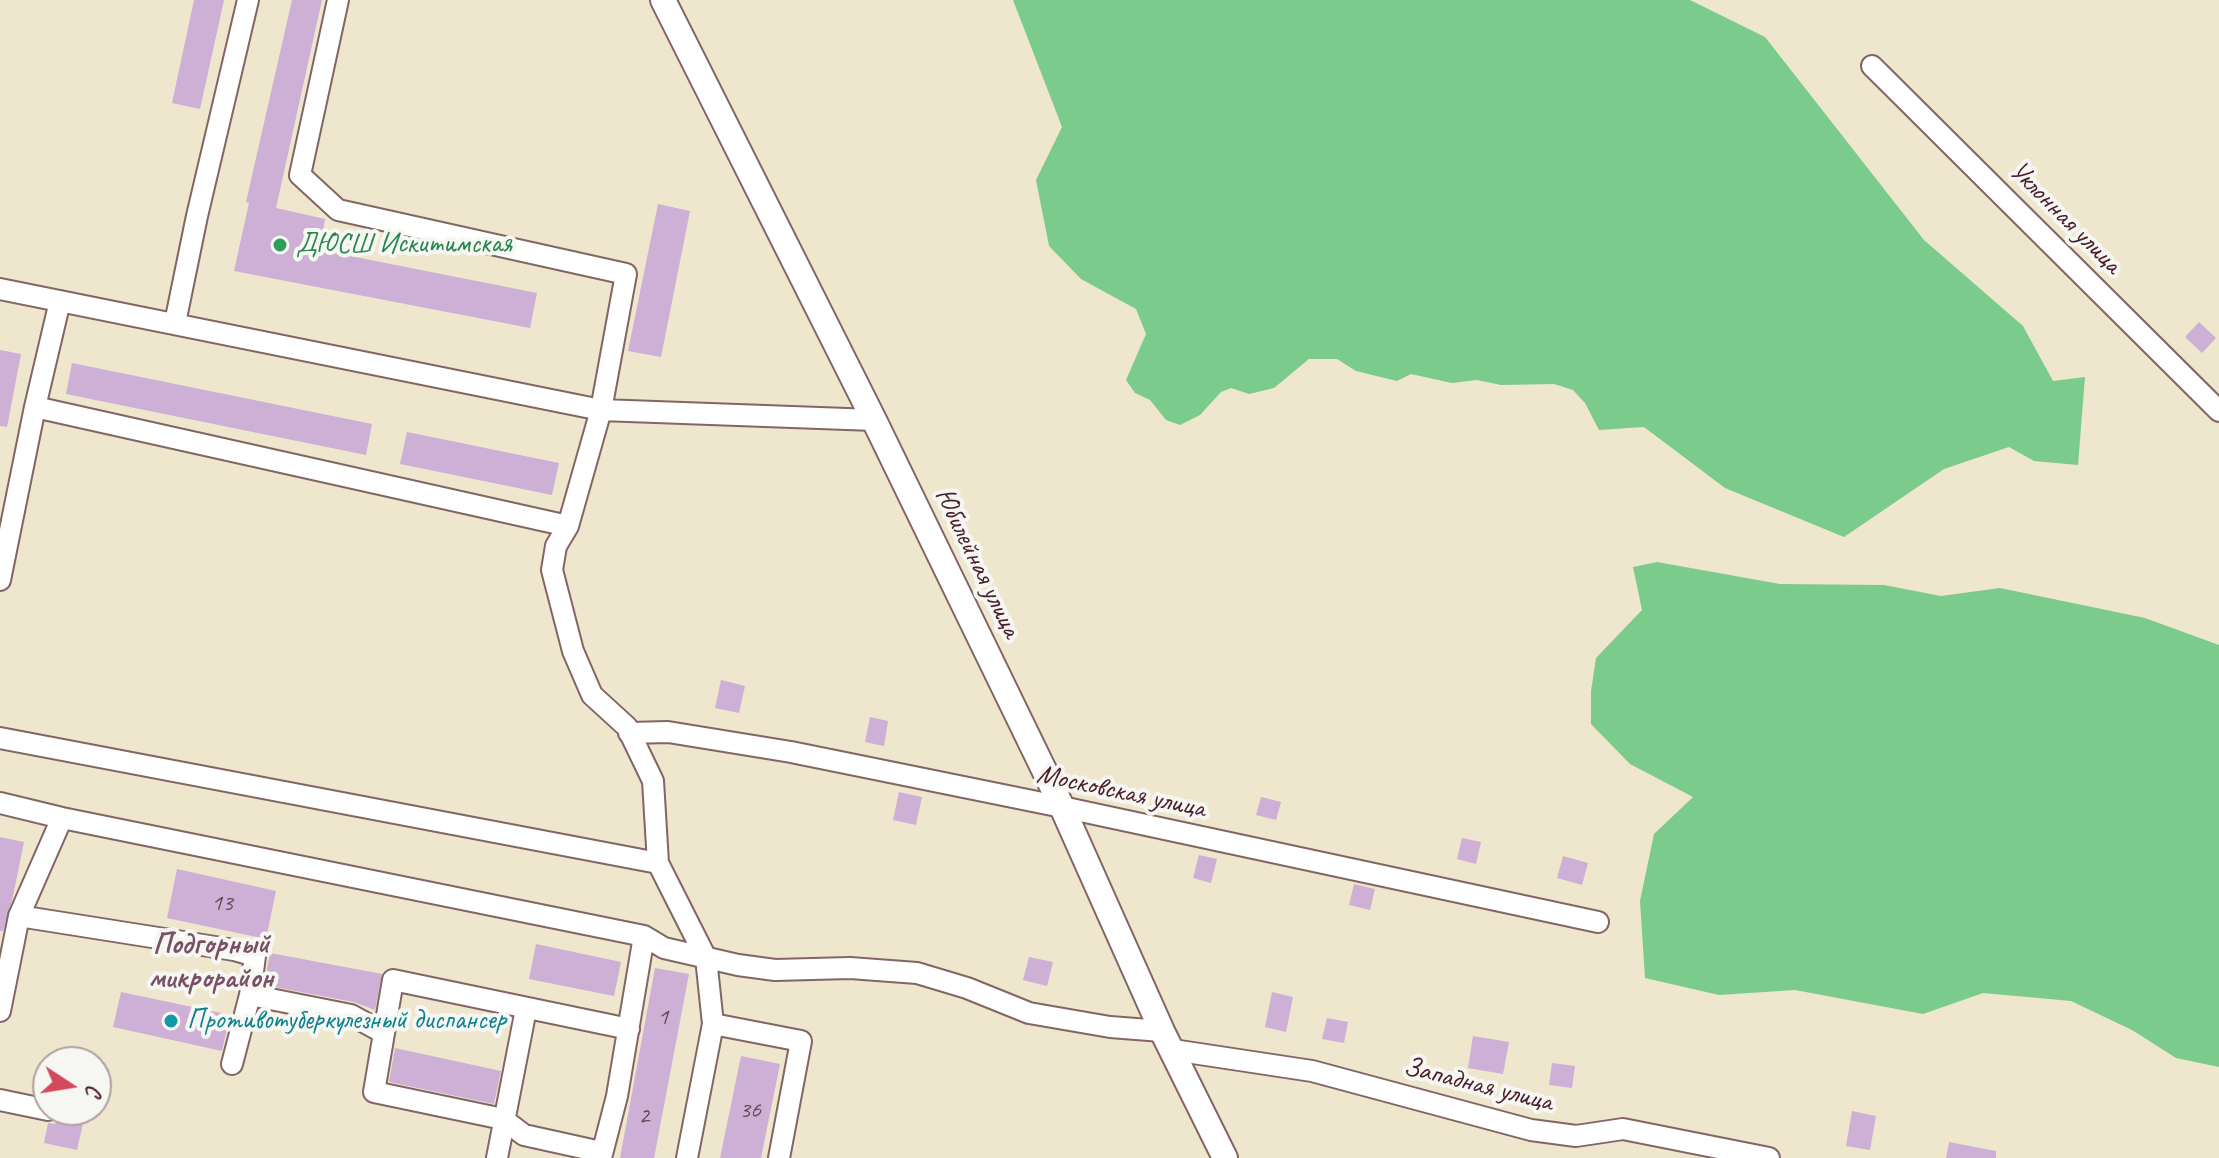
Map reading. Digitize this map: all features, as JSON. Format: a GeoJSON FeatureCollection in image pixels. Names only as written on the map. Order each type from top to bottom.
{"type":"FeatureCollection","features":[{"type":"Feature","properties":{"kind":"main road","name":"Юбилейная улица"},"geometry":{"type":"LineString","coordinates":[[663,0],[874,420],[1062,807],[1225,1158]]}},
{"type":"Feature","properties":{"kind":"street"},"geometry":{"type":"LineString","coordinates":[[175,323],[248,0]]}},
{"type":"Feature","properties":{"kind":"street"},"geometry":{"type":"LineString","coordinates":[[338,0],[300,175],[338,210],[626,274],[601,410],[568,526],[556,546],[552,570],[573,651],[592,695],[627,727],[653,781],[658,863],[706,958],[713,1024],[687,1158]]}},
{"type":"Feature","properties":{"kind":"street","name":"Уклонная улица"},"geometry":{"type":"LineString","coordinates":[[1872,66],[2219,411]]}},
{"type":"Feature","properties":{"kind":"street"},"geometry":{"type":"LineString","coordinates":[[0,289],[601,410],[874,420]]}},
{"type":"Feature","properties":{"kind":"street"},"geometry":{"type":"LineString","coordinates":[[0,580],[60,301]]}},
{"type":"Feature","properties":{"kind":"street"},"geometry":{"type":"LineString","coordinates":[[35,407],[568,526]]}},
{"type":"Feature","properties":{"kind":"street","name":"Московская улица"},"geometry":{"type":"LineString","coordinates":[[629,733],[668,732],[791,752],[1598,922]]}},
{"type":"Feature","properties":{"kind":"street"},"geometry":{"type":"LineString","coordinates":[[0,738],[658,863]]}},
{"type":"Feature","properties":{"kind":"street","name":"Западная улица"},"geometry":{"type":"LineString","coordinates":[[0,803],[644,936],[664,948],[706,958],[775,970],[850,968],[917,973],[967,988],[1029,1013],[1110,1027],[1312,1071],[1531,1130],[1576,1136],[1623,1129],[1769,1158]]}},
{"type":"Feature","properties":{"kind":"street"},"geometry":{"type":"LineString","coordinates":[[0,1011],[19,916],[62,818]]}},
{"type":"Feature","properties":{"kind":"street"},"geometry":{"type":"LineString","coordinates":[[19,916],[234,950],[255,956],[250,995],[232,1064]]}},
{"type":"Feature","properties":{"kind":"street"},"geometry":{"type":"LineString","coordinates":[[629,1029],[393,980],[374,1092],[503,1119],[524,1135],[601,1155],[617,1096],[629,1029],[644,936]]}},
{"type":"Feature","properties":{"kind":"street"},"geometry":{"type":"LineString","coordinates":[[250,995],[351,1015],[384,1033]]}},
{"type":"Feature","properties":{"kind":"street"},"geometry":{"type":"LineString","coordinates":[[497,1158],[526,1009]]}},
{"type":"Feature","properties":{"kind":"street"},"geometry":{"type":"LineString","coordinates":[[713,1024],[801,1041],[779,1158]]}},
{"type":"Feature","properties":{"kind":"street"},"geometry":{"type":"LineString","coordinates":[[0,1100],[32,1106]]}},
{"type":"Feature","properties":{"kind":"green space"},"geometry":{"type":"Polygon","coordinates":[[[1013,0],[1690,0],[1765,37],[1924,240],[2023,326],[2053,381],[2085,377],[2078,465],[2034,461],[2009,447],[1944,469],[1844,537],[1725,488],[1644,427],[1599,430],[1585,403],[1573,390],[1554,384],[1501,385],[1477,380],[1452,383],[1411,374],[1397,381],[1356,371],[1337,359],[1309,359],[1274,388],[1249,394],[1231,388],[1221,392],[1200,415],[1180,425],[1166,420],[1150,400],[1135,393],[1126,380],[1146,334],[1136,309],[1081,279],[1049,246],[1036,180],[1062,127],[1013,0]]]}},
{"type":"Feature","properties":{"kind":"green space"},"geometry":{"type":"Polygon","coordinates":[[[1657,562],[1780,584],[1884,585],[1941,596],[2000,588],[2145,618],[2219,645],[2219,1067],[2176,1058],[2132,1030],[2071,1001],[1983,993],[1923,1014],[1795,990],[1719,995],[1645,978],[1640,901],[1654,834],[1693,797],[1630,764],[1591,724],[1591,691],[1596,658],[1642,610],[1633,567],[1657,562]]]}},
{"type":"Feature","properties":{"kind":"building"},"geometry":{"type":"Polygon","coordinates":[[[194,0],[224,0],[200,109],[172,103],[194,0]]]}},
{"type":"Feature","properties":{"kind":"building"},"geometry":{"type":"Polygon","coordinates":[[[292,0],[322,0],[276,208],[325,219],[320,250],[537,293],[530,328],[234,271],[249,203],[246,202],[292,0]]]}},
{"type":"Feature","properties":{"kind":"building"},"geometry":{"type":"Polygon","coordinates":[[[658,204],[690,211],[661,357],[628,351],[658,204]]]}},
{"type":"Feature","properties":{"kind":"building"},"geometry":{"type":"Polygon","coordinates":[[[2199,322],[2216,338],[2202,353],[2185,337],[2199,322]]]}},
{"type":"Feature","properties":{"kind":"building"},"geometry":{"type":"Polygon","coordinates":[[[0,350],[21,354],[7,427],[0,426],[0,350]]]}},
{"type":"Feature","properties":{"kind":"building"},"geometry":{"type":"Polygon","coordinates":[[[72,363],[372,424],[366,455],[66,394],[72,363]]]}},
{"type":"Feature","properties":{"kind":"building"},"geometry":{"type":"Polygon","coordinates":[[[407,432],[559,463],[552,495],[400,464],[407,432]]]}},
{"type":"Feature","properties":{"kind":"building"},"geometry":{"type":"Polygon","coordinates":[[[721,680],[745,686],[739,713],[715,708],[721,680]]]}},
{"type":"Feature","properties":{"kind":"building"},"geometry":{"type":"Polygon","coordinates":[[[870,717],[888,721],[884,746],[865,742],[870,717]]]}},
{"type":"Feature","properties":{"kind":"building"},"geometry":{"type":"Polygon","coordinates":[[[899,792],[922,797],[916,825],[893,820],[899,792]]]}},
{"type":"Feature","properties":{"kind":"building"},"geometry":{"type":"Polygon","coordinates":[[[1261,797],[1281,802],[1276,820],[1256,815],[1261,797]]]}},
{"type":"Feature","properties":{"kind":"building"},"geometry":{"type":"Polygon","coordinates":[[[0,837],[24,842],[3,931],[0,931],[0,837]]]}},
{"type":"Feature","properties":{"kind":"building"},"geometry":{"type":"Polygon","coordinates":[[[1462,838],[1481,842],[1476,864],[1457,859],[1462,838]]]}},
{"type":"Feature","properties":{"kind":"building"},"geometry":{"type":"Polygon","coordinates":[[[1199,855],[1217,859],[1211,883],[1193,878],[1199,855]]]}},
{"type":"Feature","properties":{"kind":"building"},"geometry":{"type":"Polygon","coordinates":[[[1563,856],[1588,863],[1582,885],[1557,878],[1563,856]]]}},
{"type":"Feature","properties":{"kind":"building"},"geometry":{"type":"Polygon","coordinates":[[[177,869],[276,891],[266,939],[167,918],[177,869]]]}},
{"type":"Feature","properties":{"kind":"building"},"geometry":{"type":"Polygon","coordinates":[[[1354,884],[1375,889],[1370,910],[1349,905],[1354,884]]]}},
{"type":"Feature","properties":{"kind":"building"},"geometry":{"type":"Polygon","coordinates":[[[536,944],[621,962],[614,996],[529,979],[536,944]]]}},
{"type":"Feature","properties":{"kind":"building"},"geometry":{"type":"Polygon","coordinates":[[[270,953],[382,974],[375,1010],[354,1002],[264,985],[270,953]]]}},
{"type":"Feature","properties":{"kind":"building"},"geometry":{"type":"Polygon","coordinates":[[[1029,957],[1053,962],[1047,986],[1023,980],[1029,957]]]}},
{"type":"Feature","properties":{"kind":"building"},"geometry":{"type":"Polygon","coordinates":[[[655,968],[689,974],[654,1158],[620,1158],[655,968]]]}},
{"type":"Feature","properties":{"kind":"building","name":"Противотуберкулезный диспансер"},"geometry":{"type":"Polygon","coordinates":[[[121,992],[230,1015],[222,1051],[113,1027],[121,992]]]}},
{"type":"Feature","properties":{"kind":"building"},"geometry":{"type":"Polygon","coordinates":[[[1272,992],[1293,997],[1286,1032],[1265,1027],[1272,992]]]}},
{"type":"Feature","properties":{"kind":"building"},"geometry":{"type":"Polygon","coordinates":[[[1327,1018],[1348,1022],[1344,1043],[1322,1039],[1327,1018]]]}},
{"type":"Feature","properties":{"kind":"building"},"geometry":{"type":"Polygon","coordinates":[[[1473,1036],[1509,1042],[1503,1074],[1468,1068],[1473,1036]]]}},
{"type":"Feature","properties":{"kind":"building"},"geometry":{"type":"Polygon","coordinates":[[[395,1048],[501,1071],[494,1104],[389,1082],[395,1048]]]}},
{"type":"Feature","properties":{"kind":"building"},"geometry":{"type":"Polygon","coordinates":[[[741,1056],[780,1064],[761,1158],[720,1158],[741,1056]]]}},
{"type":"Feature","properties":{"kind":"building"},"geometry":{"type":"Polygon","coordinates":[[[1552,1063],[1575,1066],[1572,1088],[1549,1085],[1552,1063]]]}},
{"type":"Feature","properties":{"kind":"building"},"geometry":{"type":"Polygon","coordinates":[[[1852,1111],[1876,1116],[1870,1150],[1846,1146],[1852,1111]]]}},
{"type":"Feature","properties":{"kind":"building"},"geometry":{"type":"Polygon","coordinates":[[[47,1126],[82,1126],[77,1150],[44,1143],[47,1126]]]}},
{"type":"Feature","properties":{"kind":"building"},"geometry":{"type":"Polygon","coordinates":[[[1949,1142],[1996,1151],[1996,1158],[1946,1158],[1949,1142]]]}},
{"type":"Feature","properties":{"kind":"place","name":"ДЮСШ Искитимская"},"geometry":{"type":"Point","coordinates":[280,245]}},
{"type":"Feature","properties":{"kind":"place","name":"Противотуберкулезный диспансер"},"geometry":{"type":"Point","coordinates":[171,1021]}},
{"type":"Feature","properties":{"kind":"district","name":"Подгорный микрорайон"},"geometry":{"type":"Point","coordinates":[211,962]}}]}
